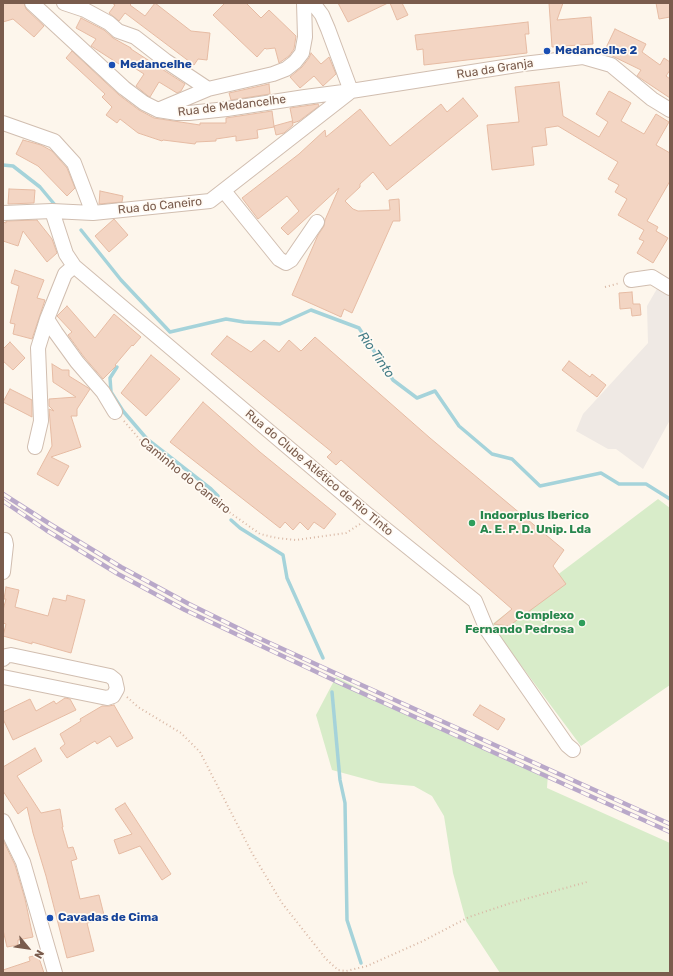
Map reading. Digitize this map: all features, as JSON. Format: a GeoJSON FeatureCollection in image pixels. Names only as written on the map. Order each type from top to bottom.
{"type":"FeatureCollection","features":[{"type":"Feature","properties":{"kind":"street","name":"Rua de Medancelhe"},"geometry":{"type":"LineString","coordinates":[[36,3],[124,88],[144,103],[158,110],[189,113],[227,109],[305,96],[351,92]]}},
{"type":"Feature","properties":{"kind":"street"},"geometry":{"type":"LineString","coordinates":[[64,3],[85,10],[109,23],[118,31],[135,37],[166,61],[208,89]]}},
{"type":"Feature","properties":{"kind":"street"},"geometry":{"type":"LineString","coordinates":[[158,110],[208,89],[273,74],[286,69],[295,62],[302,53],[305,37],[304,3]]}},
{"type":"Feature","properties":{"kind":"street"},"geometry":{"type":"LineString","coordinates":[[312,3],[322,15],[328,28],[351,92]]}},
{"type":"Feature","properties":{"kind":"street","name":"Rua da Granja"},"geometry":{"type":"LineString","coordinates":[[351,92],[523,64],[583,57],[612,65],[652,99],[670,110]]}},
{"type":"Feature","properties":{"kind":"street","name":"Rua do Caneiro"},"geometry":{"type":"LineString","coordinates":[[3,213],[52,211],[92,213],[210,201],[351,92]]}},
{"type":"Feature","properties":{"kind":"street"},"geometry":{"type":"LineString","coordinates":[[3,123],[54,141],[74,163],[92,213]]}},
{"type":"Feature","properties":{"kind":"street"},"geometry":{"type":"LineString","coordinates":[[224,191],[279,259],[286,263],[291,260],[317,222]]}},
{"type":"Feature","properties":{"kind":"street","name":"Rua do Clube Atlético de Rio Tinto"},"geometry":{"type":"LineString","coordinates":[[52,211],[66,254],[74,266],[368,515],[475,601],[487,630],[567,746],[573,750]]}},
{"type":"Feature","properties":{"kind":"street"},"geometry":{"type":"LineString","coordinates":[[35,447],[41,420],[38,348],[47,319],[65,274],[74,266]]}},
{"type":"Feature","properties":{"kind":"street"},"geometry":{"type":"LineString","coordinates":[[631,280],[652,277],[670,288]]}},
{"type":"Feature","properties":{"kind":"street"},"geometry":{"type":"LineString","coordinates":[[47,319],[77,362],[103,392],[115,412]]}},
{"type":"Feature","properties":{"kind":"street"},"geometry":{"type":"LineString","coordinates":[[3,572],[6,540]]}},
{"type":"Feature","properties":{"kind":"street"},"geometry":{"type":"LineString","coordinates":[[3,659],[6,656],[11,655],[110,676],[115,680],[117,688],[112,696],[107,698],[3,676]]}},
{"type":"Feature","properties":{"kind":"street"},"geometry":{"type":"LineString","coordinates":[[3,821],[23,862],[56,973]]}},
{"type":"Feature","properties":{"kind":"path","name":"Caminho do Caneiro"},"geometry":{"type":"LineString","coordinates":[[115,412],[141,441],[229,512],[260,534],[296,540],[346,533],[358,526],[368,515]]}},
{"type":"Feature","properties":{"kind":"path"},"geometry":{"type":"LineString","coordinates":[[117,688],[138,707],[181,733],[200,752],[252,853],[282,902],[326,959],[338,970],[346,971],[367,966],[422,941],[469,917],[511,903],[587,882]]}},
{"type":"Feature","properties":{"kind":"shaded area"},"geometry":{"type":"Polygon","coordinates":[[[658,287],[670,294],[670,420],[643,469],[616,449],[608,449],[576,431],[583,414],[648,343],[647,306],[658,287]]]}},
{"type":"Feature","properties":{"kind":"green space","name":"Complexo Fernando Pedrosa"},"geometry":{"type":"Polygon","coordinates":[[[658,499],[670,508],[670,685],[581,746],[491,625],[658,499]]]}},
{"type":"Feature","properties":{"kind":"green space"},"geometry":{"type":"Polygon","coordinates":[[[336,677],[463,741],[466,740],[548,774],[547,788],[670,843],[670,973],[500,973],[466,921],[453,873],[444,816],[432,796],[414,786],[380,783],[332,770],[316,715],[336,677]]]}},
{"type":"Feature","properties":{"kind":"building"},"geometry":{"type":"Polygon","coordinates":[[[3,3],[24,3],[26,9],[44,26],[34,37],[13,19],[3,22],[3,3]]]}},
{"type":"Feature","properties":{"kind":"building"},"geometry":{"type":"Polygon","coordinates":[[[112,3],[132,3],[130,5],[145,16],[155,3],[191,31],[210,33],[207,60],[198,59],[194,65],[125,13],[119,21],[109,13],[115,5],[112,3]]]}},
{"type":"Feature","properties":{"kind":"building"},"geometry":{"type":"Polygon","coordinates":[[[225,3],[246,3],[261,18],[269,10],[296,36],[294,49],[289,56],[279,63],[275,48],[265,48],[257,57],[213,15],[225,3]]]}},
{"type":"Feature","properties":{"kind":"building"},"geometry":{"type":"Polygon","coordinates":[[[338,3],[388,3],[348,22],[338,3]]]}},
{"type":"Feature","properties":{"kind":"building"},"geometry":{"type":"Polygon","coordinates":[[[390,3],[402,3],[408,15],[397,20],[390,3]]]}},
{"type":"Feature","properties":{"kind":"building"},"geometry":{"type":"Polygon","coordinates":[[[549,3],[563,3],[557,20],[591,17],[593,44],[552,47],[549,3]]]}},
{"type":"Feature","properties":{"kind":"building"},"geometry":{"type":"Polygon","coordinates":[[[656,3],[670,3],[670,17],[659,19],[656,3]]]}},
{"type":"Feature","properties":{"kind":"building"},"geometry":{"type":"Polygon","coordinates":[[[81,18],[104,30],[113,38],[131,48],[185,84],[181,91],[177,93],[159,82],[150,97],[148,96],[136,86],[144,74],[122,60],[119,64],[91,46],[96,39],[76,28],[81,18]]]}},
{"type":"Feature","properties":{"kind":"building"},"geometry":{"type":"Polygon","coordinates":[[[528,22],[529,34],[525,34],[527,53],[424,65],[423,49],[417,50],[415,35],[528,22]]]}},
{"type":"Feature","properties":{"kind":"building"},"geometry":{"type":"Polygon","coordinates":[[[615,29],[646,44],[642,52],[660,65],[664,58],[670,62],[670,70],[666,76],[670,79],[670,98],[637,76],[641,70],[604,52],[615,29]]]}},
{"type":"Feature","properties":{"kind":"building"},"geometry":{"type":"Polygon","coordinates":[[[72,51],[119,95],[139,110],[154,118],[200,125],[200,123],[226,123],[226,118],[272,111],[274,127],[257,130],[258,138],[236,141],[236,136],[216,139],[216,141],[196,142],[195,144],[162,141],[138,133],[120,119],[117,123],[106,115],[112,107],[102,97],[105,94],[66,58],[72,51]]]}},
{"type":"Feature","properties":{"kind":"building"},"geometry":{"type":"Polygon","coordinates":[[[311,53],[321,64],[329,57],[336,74],[323,86],[314,76],[300,88],[290,77],[302,67],[311,53]]]}},
{"type":"Feature","properties":{"kind":"building"},"geometry":{"type":"Polygon","coordinates":[[[559,82],[563,116],[599,137],[608,122],[596,114],[609,91],[631,103],[621,121],[644,134],[656,114],[669,122],[656,145],[670,153],[670,181],[647,221],[658,227],[656,231],[668,238],[653,263],[637,253],[644,241],[639,239],[644,230],[618,215],[627,199],[615,192],[619,185],[608,179],[618,162],[558,126],[545,128],[547,145],[532,147],[534,165],[492,170],[487,125],[519,122],[515,87],[559,82]]]}},
{"type":"Feature","properties":{"kind":"building"},"geometry":{"type":"Polygon","coordinates":[[[269,84],[270,94],[231,100],[229,93],[269,84]]]}},
{"type":"Feature","properties":{"kind":"building"},"geometry":{"type":"Polygon","coordinates":[[[463,98],[478,116],[387,190],[373,172],[345,201],[353,209],[358,211],[390,210],[389,200],[399,199],[400,221],[393,221],[352,313],[344,309],[341,317],[292,295],[318,235],[324,226],[325,220],[339,188],[288,235],[281,228],[299,211],[287,196],[258,219],[242,198],[299,154],[325,130],[326,137],[360,109],[390,146],[441,104],[447,112],[463,98]]]}},
{"type":"Feature","properties":{"kind":"building"},"geometry":{"type":"Polygon","coordinates":[[[318,104],[319,106],[299,121],[293,123],[290,108],[318,104]]]}},
{"type":"Feature","properties":{"kind":"building"},"geometry":{"type":"Polygon","coordinates":[[[292,121],[293,125],[284,133],[276,135],[274,126],[292,121]]]}},
{"type":"Feature","properties":{"kind":"building"},"geometry":{"type":"Polygon","coordinates":[[[23,140],[41,145],[52,151],[67,168],[75,188],[67,196],[38,166],[16,154],[23,140]]]}},
{"type":"Feature","properties":{"kind":"building"},"geometry":{"type":"Polygon","coordinates":[[[9,189],[35,190],[34,203],[8,204],[9,189]]]}},
{"type":"Feature","properties":{"kind":"building"},"geometry":{"type":"Polygon","coordinates":[[[100,191],[123,196],[122,202],[99,204],[100,191]]]}},
{"type":"Feature","properties":{"kind":"building"},"geometry":{"type":"Polygon","coordinates":[[[114,219],[128,235],[109,252],[95,236],[114,219]]]}},
{"type":"Feature","properties":{"kind":"building"},"geometry":{"type":"Polygon","coordinates":[[[37,220],[52,239],[57,253],[47,262],[23,231],[18,246],[3,241],[3,222],[37,220]]]}},
{"type":"Feature","properties":{"kind":"building"},"geometry":{"type":"Polygon","coordinates":[[[15,270],[44,280],[37,298],[45,300],[32,339],[13,334],[15,324],[10,323],[19,286],[11,283],[15,270]]]}},
{"type":"Feature","properties":{"kind":"building"},"geometry":{"type":"Polygon","coordinates":[[[632,292],[633,304],[640,304],[641,315],[632,316],[631,308],[620,309],[619,293],[632,292]]]}},
{"type":"Feature","properties":{"kind":"building"},"geometry":{"type":"Polygon","coordinates":[[[67,306],[95,338],[114,314],[141,337],[133,346],[132,345],[115,365],[116,366],[103,379],[68,335],[72,332],[57,316],[67,306]]]}},
{"type":"Feature","properties":{"kind":"building"},"geometry":{"type":"Polygon","coordinates":[[[227,336],[251,352],[264,340],[279,352],[289,340],[301,351],[315,337],[430,438],[564,550],[553,566],[566,584],[509,626],[494,624],[512,609],[341,460],[336,465],[327,457],[332,452],[211,354],[227,336]]]}},
{"type":"Feature","properties":{"kind":"building"},"geometry":{"type":"Polygon","coordinates":[[[10,342],[25,358],[13,370],[3,361],[3,349],[10,342]]]}},
{"type":"Feature","properties":{"kind":"building"},"geometry":{"type":"Polygon","coordinates":[[[151,355],[180,379],[146,416],[121,393],[151,355]]]}},
{"type":"Feature","properties":{"kind":"building"},"geometry":{"type":"Polygon","coordinates":[[[569,361],[590,377],[592,374],[606,385],[597,397],[562,370],[569,361]]]}},
{"type":"Feature","properties":{"kind":"building"},"geometry":{"type":"Polygon","coordinates":[[[52,364],[62,370],[69,370],[69,376],[90,389],[77,409],[77,416],[71,416],[81,447],[51,457],[69,466],[58,486],[37,474],[52,446],[49,409],[54,411],[49,406],[49,399],[76,397],[53,382],[52,364]]]}},
{"type":"Feature","properties":{"kind":"building"},"geometry":{"type":"Polygon","coordinates":[[[10,389],[32,400],[32,417],[3,402],[10,389]]]}},
{"type":"Feature","properties":{"kind":"building"},"geometry":{"type":"Polygon","coordinates":[[[203,402],[260,452],[336,514],[324,529],[314,522],[308,530],[300,522],[293,530],[285,522],[280,528],[170,442],[203,402]]]}},
{"type":"Feature","properties":{"kind":"building"},"geometry":{"type":"Polygon","coordinates":[[[6,587],[19,590],[15,607],[48,616],[53,598],[66,601],[67,595],[85,600],[71,653],[32,642],[32,644],[3,636],[6,624],[3,623],[3,610],[6,599],[4,599],[6,587]]]}},
{"type":"Feature","properties":{"kind":"building"},"geometry":{"type":"Polygon","coordinates":[[[65,698],[70,699],[76,710],[13,740],[3,719],[3,712],[30,699],[36,711],[54,701],[56,704],[65,698]]]}},
{"type":"Feature","properties":{"kind":"building"},"geometry":{"type":"Polygon","coordinates":[[[114,705],[133,738],[117,747],[110,736],[97,744],[95,741],[67,758],[60,748],[65,744],[60,734],[81,721],[80,719],[102,706],[114,705]]]}},
{"type":"Feature","properties":{"kind":"building"},"geometry":{"type":"Polygon","coordinates":[[[480,705],[505,719],[498,730],[473,715],[480,705]]]}},
{"type":"Feature","properties":{"kind":"building"},"geometry":{"type":"Polygon","coordinates":[[[35,748],[42,761],[17,776],[41,813],[60,809],[62,827],[68,848],[73,847],[77,859],[71,861],[80,899],[99,895],[105,919],[87,923],[94,951],[67,958],[27,807],[18,814],[3,791],[3,767],[35,748]]]}},
{"type":"Feature","properties":{"kind":"building"},"geometry":{"type":"Polygon","coordinates":[[[125,803],[171,874],[162,880],[140,846],[119,854],[114,840],[132,834],[115,809],[125,803]]]}},
{"type":"Feature","properties":{"kind":"building"},"geometry":{"type":"Polygon","coordinates":[[[3,840],[15,865],[25,899],[33,937],[18,940],[18,945],[7,947],[3,930],[3,840]]]}},
{"type":"Feature","properties":{"kind":"building"},"geometry":{"type":"Polygon","coordinates":[[[38,955],[44,973],[3,973],[3,970],[30,961],[29,957],[38,955]]]}},
{"type":"Feature","properties":{"kind":"waterway","name":"Rio Tinto"},"geometry":{"type":"LineString","coordinates":[[3,165],[13,166],[40,187],[55,205]]}},
{"type":"Feature","properties":{"kind":"waterway","name":"Rio Tinto"},"geometry":{"type":"LineString","coordinates":[[81,230],[121,280],[170,332],[226,319],[244,322],[280,324],[311,310],[359,328],[393,380],[417,398],[435,391],[459,426],[492,454],[512,459],[540,486],[601,473],[619,484],[646,484],[670,499]]}},
{"type":"Feature","properties":{"kind":"waterway"},"geometry":{"type":"LineString","coordinates":[[117,367],[110,378],[111,392],[123,411],[147,439],[218,496]]}},
{"type":"Feature","properties":{"kind":"waterway"},"geometry":{"type":"LineString","coordinates":[[231,520],[240,528],[283,555],[287,578],[323,658]]}},
{"type":"Feature","properties":{"kind":"waterway"},"geometry":{"type":"LineString","coordinates":[[332,692],[340,780],[345,803],[347,920],[361,963]]}},
{"type":"Feature","properties":{"kind":"railway"},"geometry":{"type":"LineString","coordinates":[[3,494],[121,567],[189,604],[346,678],[670,824]]}},
{"type":"Feature","properties":{"kind":"railway"},"geometry":{"type":"LineString","coordinates":[[3,501],[46,530],[118,574],[185,610],[342,684],[670,832]]}},
{"type":"Feature","properties":{"kind":"place","name":"Medancelhe 2"},"geometry":{"type":"Point","coordinates":[547,51]}},
{"type":"Feature","properties":{"kind":"place","name":"Medancelhe"},"geometry":{"type":"Point","coordinates":[112,65]}},
{"type":"Feature","properties":{"kind":"place","name":"Indoorplus Iberico A. E. P. D. Unip. Lda"},"geometry":{"type":"Point","coordinates":[472,523]}},
{"type":"Feature","properties":{"kind":"place","name":"Complexo Fernando Pedrosa"},"geometry":{"type":"Point","coordinates":[582,623]}},
{"type":"Feature","properties":{"kind":"place","name":"Cavadas de Cima"},"geometry":{"type":"Point","coordinates":[50,918]}}]}
